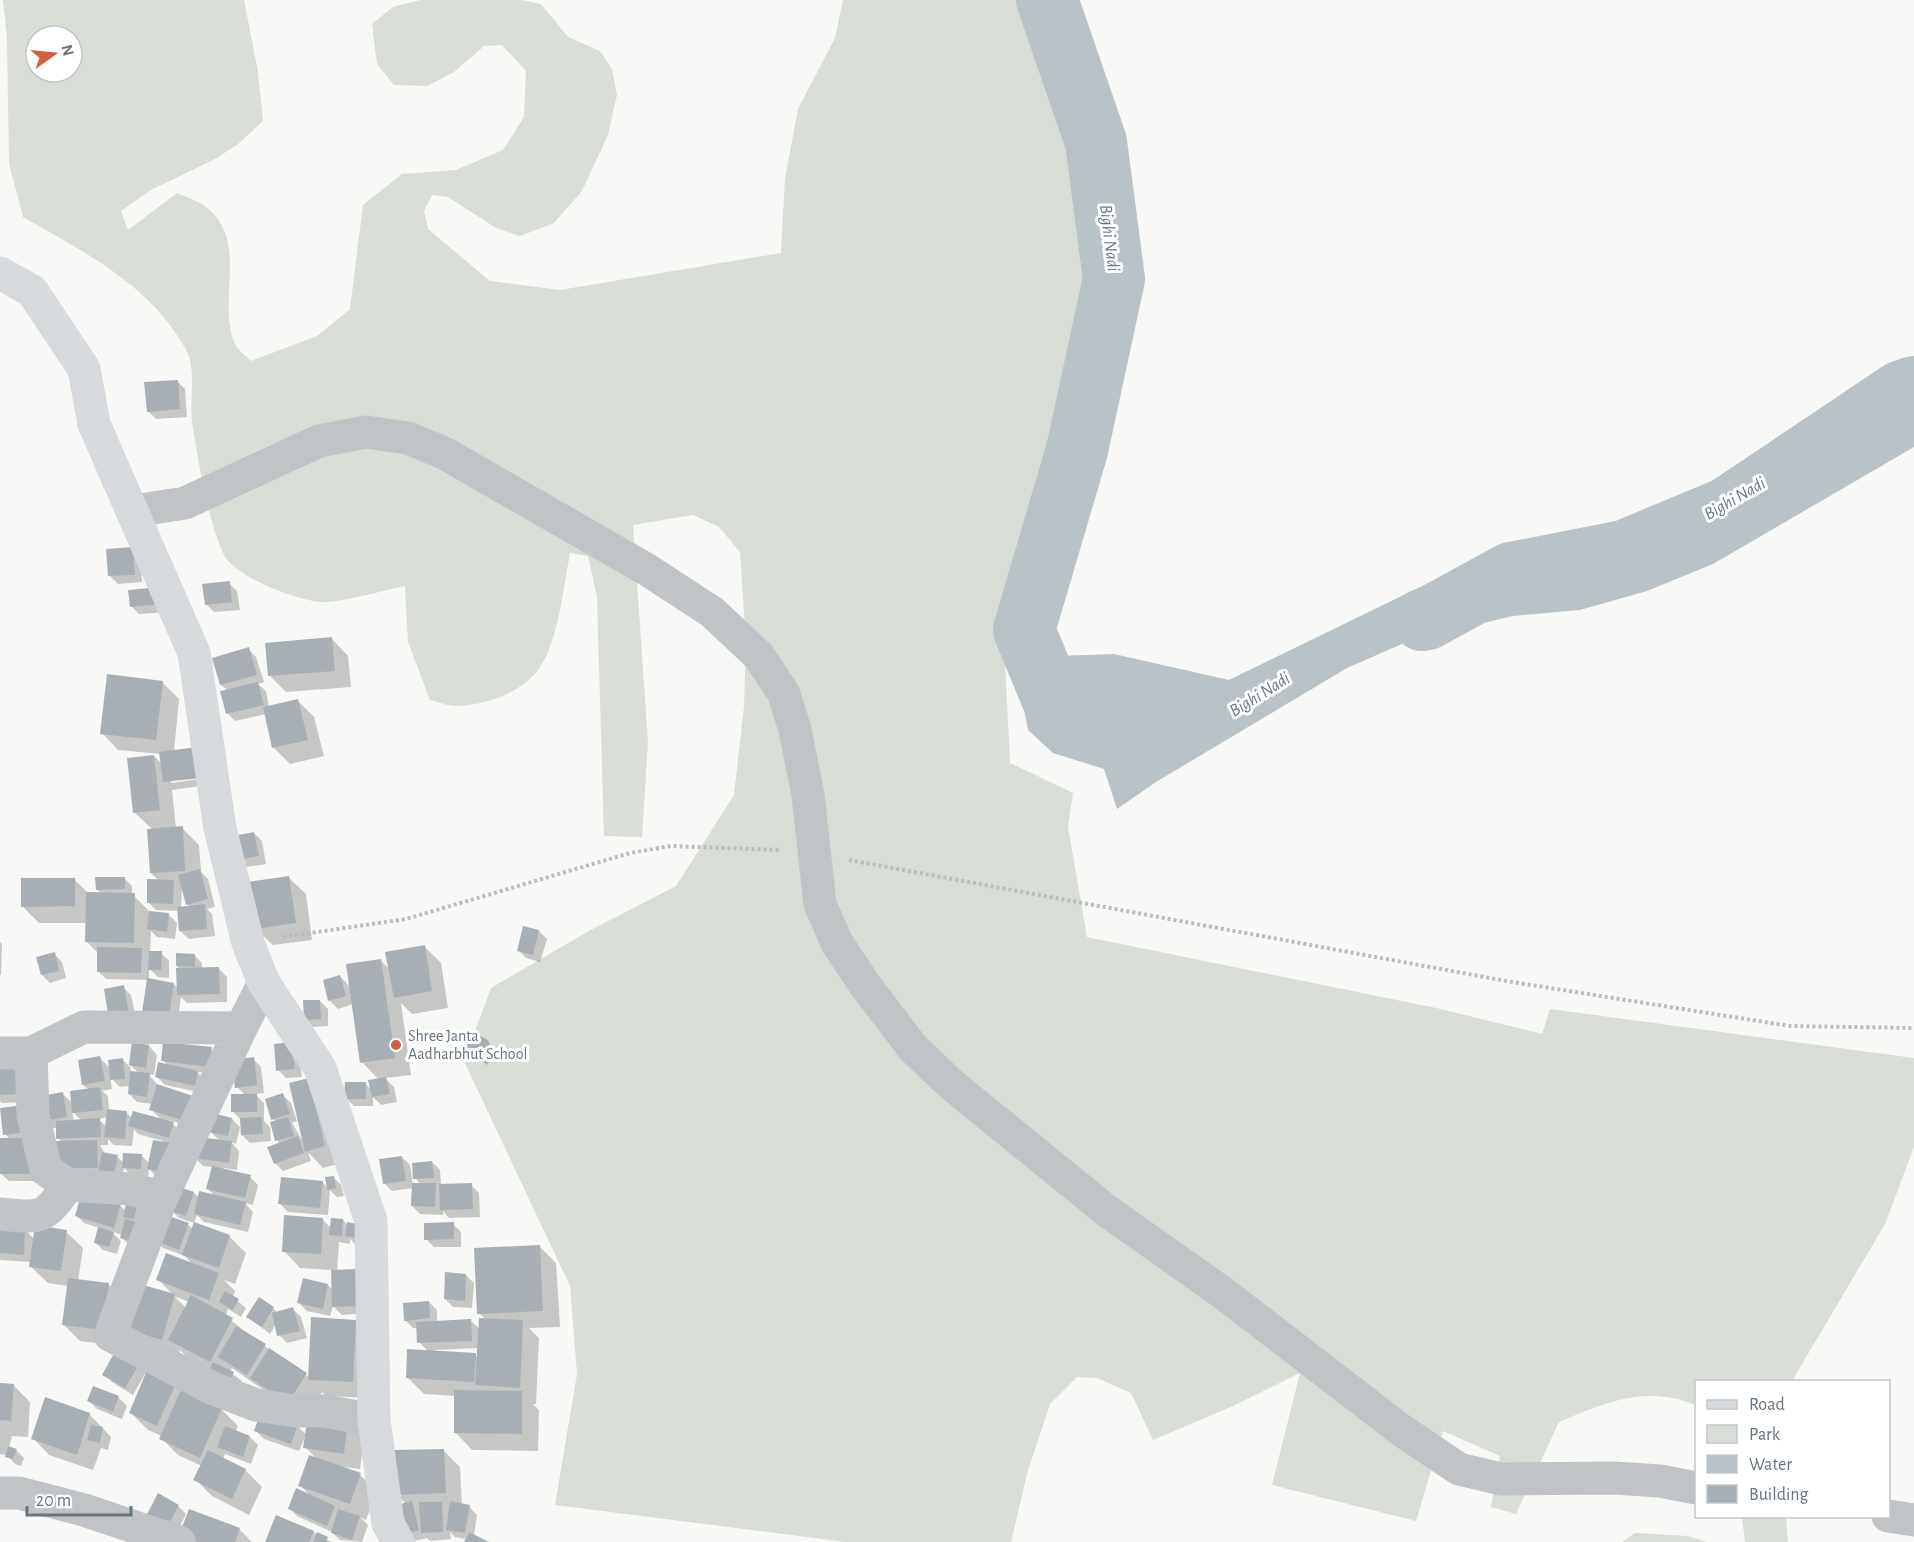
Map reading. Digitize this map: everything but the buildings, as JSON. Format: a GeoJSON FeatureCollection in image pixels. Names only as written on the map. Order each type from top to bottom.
{"type":"FeatureCollection","features":[{"type":"Feature","properties":{"kind":"street"},"geometry":{"type":"LineString","coordinates":[[2,274],[32,291],[84,369],[94,424],[134,511],[194,653],[220,828],[248,943],[264,983],[320,1068],[371,1221],[374,1419],[388,1523],[398,1542]]}},
{"type":"Feature","properties":{"kind":"street"},"geometry":{"type":"LineString","coordinates":[[134,511],[185,503],[319,441],[366,432],[408,438],[444,453],[646,569],[712,612],[759,656],[784,694],[803,762],[820,904],[828,924],[848,960],[894,1023],[914,1048],[952,1085],[1107,1211],[1223,1293],[1401,1430],[1459,1469],[1501,1479],[1614,1478],[1660,1481],[1695,1488]]}},
{"type":"Feature","properties":{"kind":"street"},"geometry":{"type":"LineString","coordinates":[[264,983],[162,1197],[111,1335],[212,1388],[256,1405],[296,1411],[325,1411],[374,1419]]}},
{"type":"Feature","properties":{"kind":"street"},"geometry":{"type":"LineString","coordinates":[[162,1197],[130,1189],[68,1185],[46,1170],[16,1053],[84,1027],[241,1028]]}},
{"type":"Feature","properties":{"kind":"street"},"geometry":{"type":"LineString","coordinates":[[0,1214],[36,1218],[53,1207],[68,1185]]}},
{"type":"Feature","properties":{"kind":"street"},"geometry":{"type":"LineString","coordinates":[[0,1493],[19,1493],[84,1510],[179,1542]]}},
{"type":"Feature","properties":{"kind":"street"},"geometry":{"type":"LineString","coordinates":[[1890,1516],[1914,1520]]}},
{"type":"Feature","properties":{"kind":"path"},"geometry":{"type":"LineString","coordinates":[[248,943],[406,919],[641,851],[671,846],[782,851]]}},
{"type":"Feature","properties":{"kind":"path"},"geometry":{"type":"LineString","coordinates":[[846,860],[1529,985],[1790,1026],[1914,1028]]}},
{"type":"Feature","properties":{"kind":"green space"},"geometry":{"type":"Polygon","coordinates":[[[3,0],[244,0],[258,72],[263,121],[238,144],[215,159],[151,190],[121,211],[128,230],[177,193],[206,207],[219,221],[230,254],[230,327],[236,346],[251,361],[317,336],[350,309],[363,205],[402,174],[456,170],[503,150],[524,117],[526,71],[502,45],[484,46],[454,72],[427,86],[394,85],[377,64],[372,24],[393,7],[420,0],[521,0],[541,4],[568,37],[600,51],[612,69],[617,95],[608,135],[582,191],[554,223],[520,236],[496,228],[448,197],[432,195],[424,211],[428,229],[490,281],[560,290],[781,253],[785,178],[798,109],[835,38],[843,0],[1040,0],[1090,143],[1108,226],[1113,293],[1097,348],[1061,444],[1005,661],[1010,763],[1073,793],[1068,827],[1087,937],[1441,1009],[1542,1034],[1550,1009],[1914,1058],[1914,1147],[1885,1224],[1793,1380],[1695,1380],[1695,1405],[1660,1396],[1626,1398],[1559,1422],[1516,1514],[1491,1507],[1500,1456],[1443,1431],[1416,1521],[1272,1485],[1300,1373],[1233,1406],[1153,1440],[1131,1393],[1097,1378],[1077,1377],[1050,1404],[1028,1470],[1011,1542],[846,1542],[555,1505],[577,1374],[570,1286],[464,1061],[491,988],[589,931],[676,886],[734,795],[744,707],[746,640],[740,552],[719,527],[693,515],[633,525],[648,742],[642,837],[604,836],[597,597],[588,556],[570,553],[563,597],[551,644],[539,669],[523,685],[491,700],[468,705],[447,705],[430,700],[408,642],[405,586],[344,600],[313,601],[269,587],[241,572],[230,563],[218,541],[204,490],[192,422],[191,364],[184,346],[152,304],[133,287],[113,271],[69,243],[23,217],[9,164],[7,37],[3,0]]]}},
{"type":"Feature","properties":{"kind":"green space"},"geometry":{"type":"Polygon","coordinates":[[[1742,1518],[1786,1518],[1788,1542],[1745,1542],[1742,1518]]]}},
{"type":"Feature","properties":{"kind":"green space"},"geometry":{"type":"Polygon","coordinates":[[[1635,1533],[1687,1536],[1708,1542],[1622,1542],[1635,1533]]]}},
{"type":"Feature","properties":{"kind":"water"},"geometry":{"type":"Polygon","coordinates":[[[1914,396],[1914,447],[1713,564],[1647,591],[1580,610],[1513,616],[1411,640],[1347,668],[1156,782],[1117,809],[1104,769],[1053,753],[1028,730],[1011,640],[1058,656],[1114,654],[1229,680],[1420,587],[1540,578],[1638,552],[1751,496],[1890,405],[1914,396]]]}},
{"type":"Feature","properties":{"kind":"waterway","name":"Bighi Nadi"},"geometry":{"type":"LineString","coordinates":[[1047,0],[1096,142],[1114,279],[1077,450],[1024,630],[1053,700],[1076,712]]}},
{"type":"Feature","properties":{"kind":"waterway","name":"Bighi Nadi"},"geometry":{"type":"LineString","coordinates":[[1422,620],[1511,573],[1624,551],[1727,508],[1900,392],[1914,387]]}},
{"type":"Feature","properties":{"kind":"place","name":"Shree Janta Aadharbhut School"},"geometry":{"type":"Point","coordinates":[396,1045]}}]}
